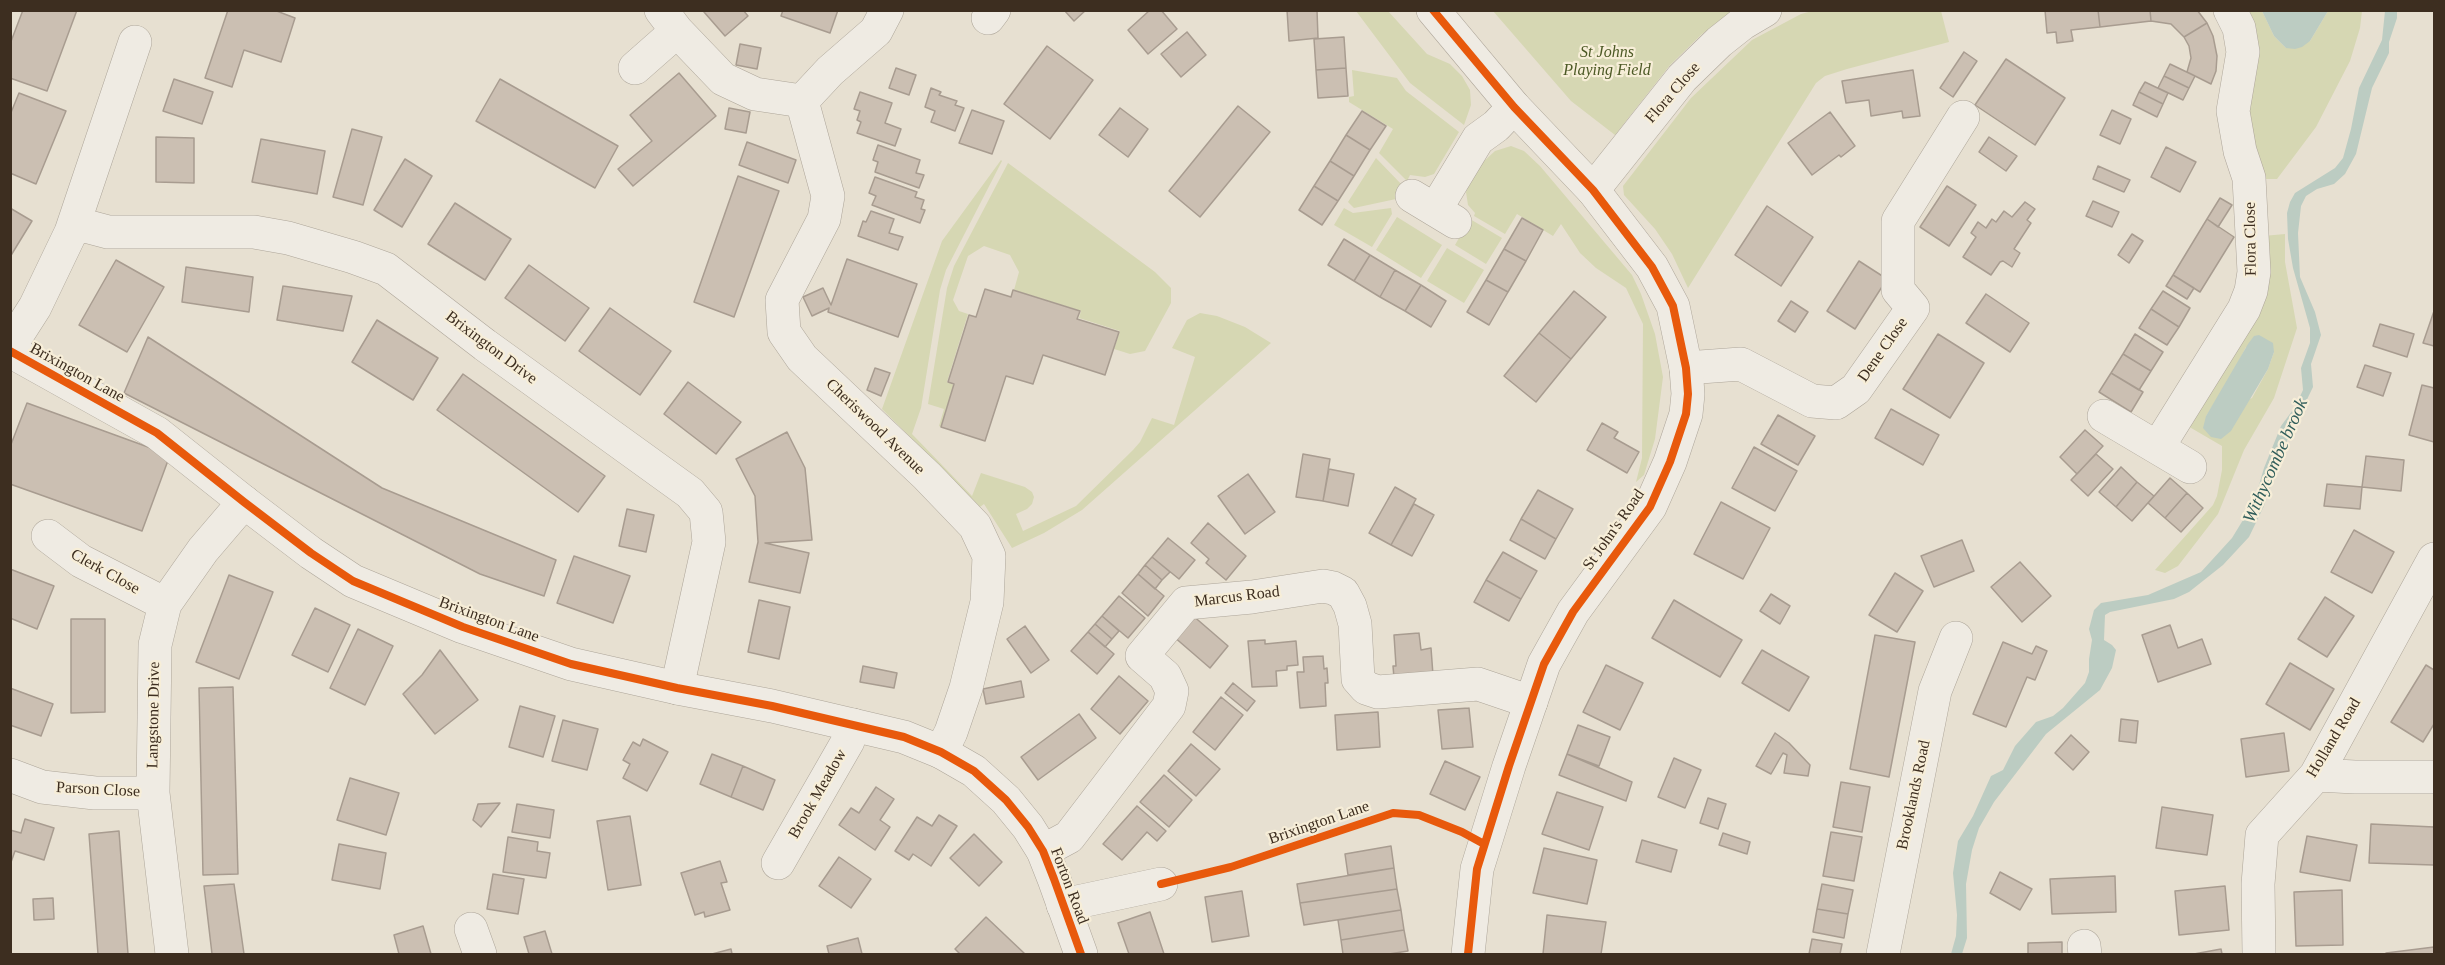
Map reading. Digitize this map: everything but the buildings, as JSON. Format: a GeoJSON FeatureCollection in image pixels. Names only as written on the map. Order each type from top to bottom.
{"type":"FeatureCollection","features":[{"type":"Feature","properties":{"kind":"street"},"geometry":{"type":"LineString","coordinates":[[634,68],[669,21],[723,79],[755,94],[802,101],[830,71],[876,31],[887,10]]}},
{"type":"Feature","properties":{"kind":"street","name":"St John's Road"},"geometry":{"type":"LineString","coordinates":[[1433,10],[1514,107],[1593,190],[1652,267],[1673,306],[1686,368],[1686,414],[1670,462],[1654,498],[1638,525],[1573,612],[1544,664],[1477,869],[1468,954]]}},
{"type":"Feature","properties":{"kind":"street","name":"Flora Close"},"geometry":{"type":"LineString","coordinates":[[1593,190],[1682,78],[1719,42],[1743,23],[1765,10]]}},
{"type":"Feature","properties":{"kind":"street","name":"Flora Close"},"geometry":{"type":"LineString","coordinates":[[2158,447],[2244,309],[2254,272],[2249,178],[2240,151],[2233,111],[2242,65],[2242,45],[2239,28],[2229,10]]}},
{"type":"Feature","properties":{"kind":"street"},"geometry":{"type":"LineString","coordinates":[[10,345],[34,307],[74,223],[135,42]]}},
{"type":"Feature","properties":{"kind":"street","name":"Cheriswood Avenue"},"geometry":{"type":"LineString","coordinates":[[802,101],[828,196],[828,207],[782,300],[784,332],[802,358],[927,476],[975,526],[989,556],[987,602],[969,677],[951,732],[941,752]]}},
{"type":"Feature","properties":{"kind":"street"},"geometry":{"type":"LineString","coordinates":[[1434,209],[1478,139],[1496,126],[1514,107]]}},
{"type":"Feature","properties":{"kind":"street","name":"Dene Close"},"geometry":{"type":"LineString","coordinates":[[1686,368],[1741,364],[1812,401],[1836,403],[1856,389],[1913,308],[1898,290],[1898,221],[1963,117]]}},
{"type":"Feature","properties":{"kind":"street","name":"Brixington Drive"},"geometry":{"type":"LineString","coordinates":[[74,223],[108,232],[254,232],[288,238],[386,269],[485,345],[690,493],[706,512],[709,542],[676,688]]}},
{"type":"Feature","properties":{"kind":"street","name":"Brixington Lane"},"geometry":{"type":"LineString","coordinates":[[10,351],[157,433],[311,553],[353,580],[463,627],[571,664],[904,736],[941,752],[974,771],[1006,800]]}},
{"type":"Feature","properties":{"kind":"street"},"geometry":{"type":"LineString","coordinates":[[2104,416],[2190,466]]}},
{"type":"Feature","properties":{"kind":"street","name":"Langstone Drive"},"geometry":{"type":"LineString","coordinates":[[172,954],[153,793],[156,645],[165,604],[203,550],[244,502]]}},
{"type":"Feature","properties":{"kind":"street","name":"Clerk Close"},"geometry":{"type":"LineString","coordinates":[[48,536],[81,561],[165,604]]}},
{"type":"Feature","properties":{"kind":"street","name":"Holland Road"},"geometry":{"type":"LineString","coordinates":[[2259,954],[2258,884],[2262,835],[2316,775],[2434,560]]}},
{"type":"Feature","properties":{"kind":"street","name":"Marcus Road"},"geometry":{"type":"LineString","coordinates":[[1043,851],[1069,837],[1169,706],[1172,691],[1165,676],[1142,656],[1186,603],[1252,597],[1323,586],[1333,588],[1342,593],[1350,606],[1355,624],[1358,679],[1366,688],[1378,692],[1478,684],[1531,702]]}},
{"type":"Feature","properties":{"kind":"street","name":"Brooklands Road"},"geometry":{"type":"LineString","coordinates":[[1883,954],[1935,691],[1956,638]]}},
{"type":"Feature","properties":{"kind":"street","name":"Brook Meadow"},"geometry":{"type":"LineString","coordinates":[[778,863],[848,741],[853,725]]}},
{"type":"Feature","properties":{"kind":"street","name":"Parson Close"},"geometry":{"type":"LineString","coordinates":[[10,775],[42,787],[95,794],[153,793]]}},
{"type":"Feature","properties":{"kind":"street"},"geometry":{"type":"LineString","coordinates":[[2316,775],[2434,777]]}},
{"type":"Feature","properties":{"kind":"street","name":"Forton Road"},"geometry":{"type":"LineString","coordinates":[[1006,800],[1028,827],[1043,851],[1081,954]]}},
{"type":"Feature","properties":{"kind":"street"},"geometry":{"type":"LineString","coordinates":[[1064,905],[1161,884]]}},
{"type":"Feature","properties":{"kind":"green space"},"geometry":{"type":"Polygon","coordinates":[[[1816,10],[1941,11],[1949,42],[1847,69],[1825,76],[1816,83],[1688,288],[1672,254],[1655,229],[1624,195],[1623,186],[1691,98],[1752,40],[1801,14],[1816,10]]]}},
{"type":"Feature","properties":{"kind":"green space"},"geometry":{"type":"Polygon","coordinates":[[[1356,11],[1388,11],[1427,54],[1450,64],[1462,76],[1470,90],[1471,105],[1464,125],[1410,83],[1356,11]]]}},
{"type":"Feature","properties":{"kind":"green space","name":"St Johns Playing Field"},"geometry":{"type":"Polygon","coordinates":[[[1493,11],[1733,11],[1702,34],[1670,65],[1615,135],[1571,101],[1493,11]]]}},
{"type":"Feature","properties":{"kind":"green space"},"geometry":{"type":"Polygon","coordinates":[[[2244,11],[2262,11],[2274,36],[2286,48],[2310,41],[2328,11],[2362,11],[2360,28],[2350,61],[2316,127],[2277,179],[2262,179],[2246,127],[2244,11]]]}},
{"type":"Feature","properties":{"kind":"green space"},"geometry":{"type":"Polygon","coordinates":[[[1352,70],[1397,78],[1406,91],[1459,132],[1434,174],[1425,177],[1410,175],[1407,181],[1379,153],[1393,129],[1349,102],[1349,97],[1354,96],[1352,70]]]}},
{"type":"Feature","properties":{"kind":"green space"},"geometry":{"type":"Polygon","coordinates":[[[1511,146],[1524,151],[1540,166],[1632,275],[1641,294],[1655,334],[1663,377],[1655,439],[1644,475],[1636,482],[1642,458],[1643,324],[1626,288],[1596,268],[1580,253],[1561,224],[1553,236],[1517,214],[1505,234],[1474,216],[1475,213],[1468,205],[1466,192],[1470,182],[1483,162],[1495,151],[1511,146]]]}},
{"type":"Feature","properties":{"kind":"green space"},"geometry":{"type":"Polygon","coordinates":[[[1376,158],[1403,186],[1396,199],[1354,208],[1348,202],[1376,158]]]}},
{"type":"Feature","properties":{"kind":"green space"},"geometry":{"type":"Polygon","coordinates":[[[1001,160],[946,270],[940,290],[921,408],[912,434],[972,496],[981,473],[1025,487],[1032,492],[1034,497],[1032,504],[1016,514],[1023,531],[1076,506],[1140,442],[1152,418],[1174,425],[1195,357],[1172,348],[1187,320],[1200,313],[1217,316],[1245,327],[1271,343],[1082,510],[1044,533],[1012,548],[984,504],[980,507],[882,409],[942,241],[1001,160]]]}},
{"type":"Feature","properties":{"kind":"green space"},"geometry":{"type":"Polygon","coordinates":[[[1008,163],[1155,272],[1171,288],[1171,303],[1145,351],[1130,354],[1114,349],[1120,331],[1079,318],[1081,311],[1014,290],[1019,272],[1010,255],[984,246],[968,256],[953,300],[959,311],[968,314],[947,382],[954,385],[941,427],[939,426],[944,409],[928,404],[947,288],[954,266],[1008,163]]]}},
{"type":"Feature","properties":{"kind":"green space"},"geometry":{"type":"Polygon","coordinates":[[[1344,208],[1353,213],[1391,208],[1392,214],[1372,247],[1334,225],[1344,208]]]}},
{"type":"Feature","properties":{"kind":"green space"},"geometry":{"type":"Polygon","coordinates":[[[1397,217],[1442,245],[1421,278],[1376,250],[1397,217]]]}},
{"type":"Feature","properties":{"kind":"green space"},"geometry":{"type":"Polygon","coordinates":[[[1470,219],[1502,238],[1486,264],[1455,245],[1470,219]]]}},
{"type":"Feature","properties":{"kind":"green space"},"geometry":{"type":"Polygon","coordinates":[[[2285,234],[2285,262],[2297,328],[2274,398],[2244,450],[2218,514],[2178,566],[2165,573],[2155,570],[2213,505],[2217,496],[2222,470],[2222,446],[2186,425],[2263,236],[2285,234]],[[2246,347],[2230,379],[2206,416],[2252,398],[2268,369],[2274,352],[2246,347]]]}},
{"type":"Feature","properties":{"kind":"green space"},"geometry":{"type":"Polygon","coordinates":[[[1447,248],[1484,270],[1464,303],[1427,281],[1447,248]]]}},
{"type":"Feature","properties":{"kind":"water"},"geometry":{"type":"Polygon","coordinates":[[[2262,10],[2328,11],[2310,41],[2295,49],[2286,48],[2274,36],[2262,10]]]}},
{"type":"Feature","properties":{"kind":"water","name":"Withycombe brook"},"geometry":{"type":"Polygon","coordinates":[[[2385,11],[2397,11],[2397,18],[2389,42],[2389,53],[2372,88],[2356,154],[2345,174],[2334,184],[2317,189],[2306,196],[2301,206],[2298,233],[2300,277],[2315,312],[2321,335],[2311,364],[2313,387],[2283,449],[2264,506],[2249,537],[2223,565],[2189,592],[2174,599],[2105,615],[2104,640],[2116,650],[2112,668],[2100,690],[2046,734],[1994,802],[1979,828],[1972,850],[1966,884],[1967,938],[1962,954],[1951,954],[1956,936],[1957,915],[1953,873],[1958,841],[1973,816],[1991,776],[2003,770],[2015,746],[2036,722],[2053,716],[2063,708],[2085,683],[2089,672],[2092,640],[2089,629],[2094,610],[2101,603],[2148,595],[2201,572],[2232,538],[2254,502],[2264,468],[2281,426],[2295,407],[2303,390],[2301,368],[2310,343],[2310,328],[2293,268],[2288,239],[2287,213],[2295,193],[2335,168],[2343,158],[2359,88],[2382,40],[2385,11]]]}},
{"type":"Feature","properties":{"kind":"water"},"geometry":{"type":"Polygon","coordinates":[[[2259,335],[2273,343],[2274,352],[2268,369],[2231,431],[2221,439],[2211,437],[2203,428],[2206,416],[2248,344],[2254,336],[2259,335]]]}},
{"type":"Feature","properties":{"kind":"cycle path"},"geometry":{"type":"LineString","coordinates":[[1433,10],[1514,107],[1593,190],[1652,267],[1673,306],[1686,368],[1688,394],[1686,414],[1670,462],[1650,507],[1573,612],[1544,664],[1477,869],[1468,954]]}},
{"type":"Feature","properties":{"kind":"cycle path"},"geometry":{"type":"LineString","coordinates":[[10,351],[157,433],[311,553],[353,581],[463,627],[571,664],[677,688],[772,706],[904,737],[941,752],[974,771],[1006,800],[1028,827],[1043,851],[1081,954]]}},
{"type":"Feature","properties":{"kind":"cycle path"},"geometry":{"type":"LineString","coordinates":[[1161,884],[1231,867],[1393,813],[1419,815],[1462,832],[1484,844]]}}]}
